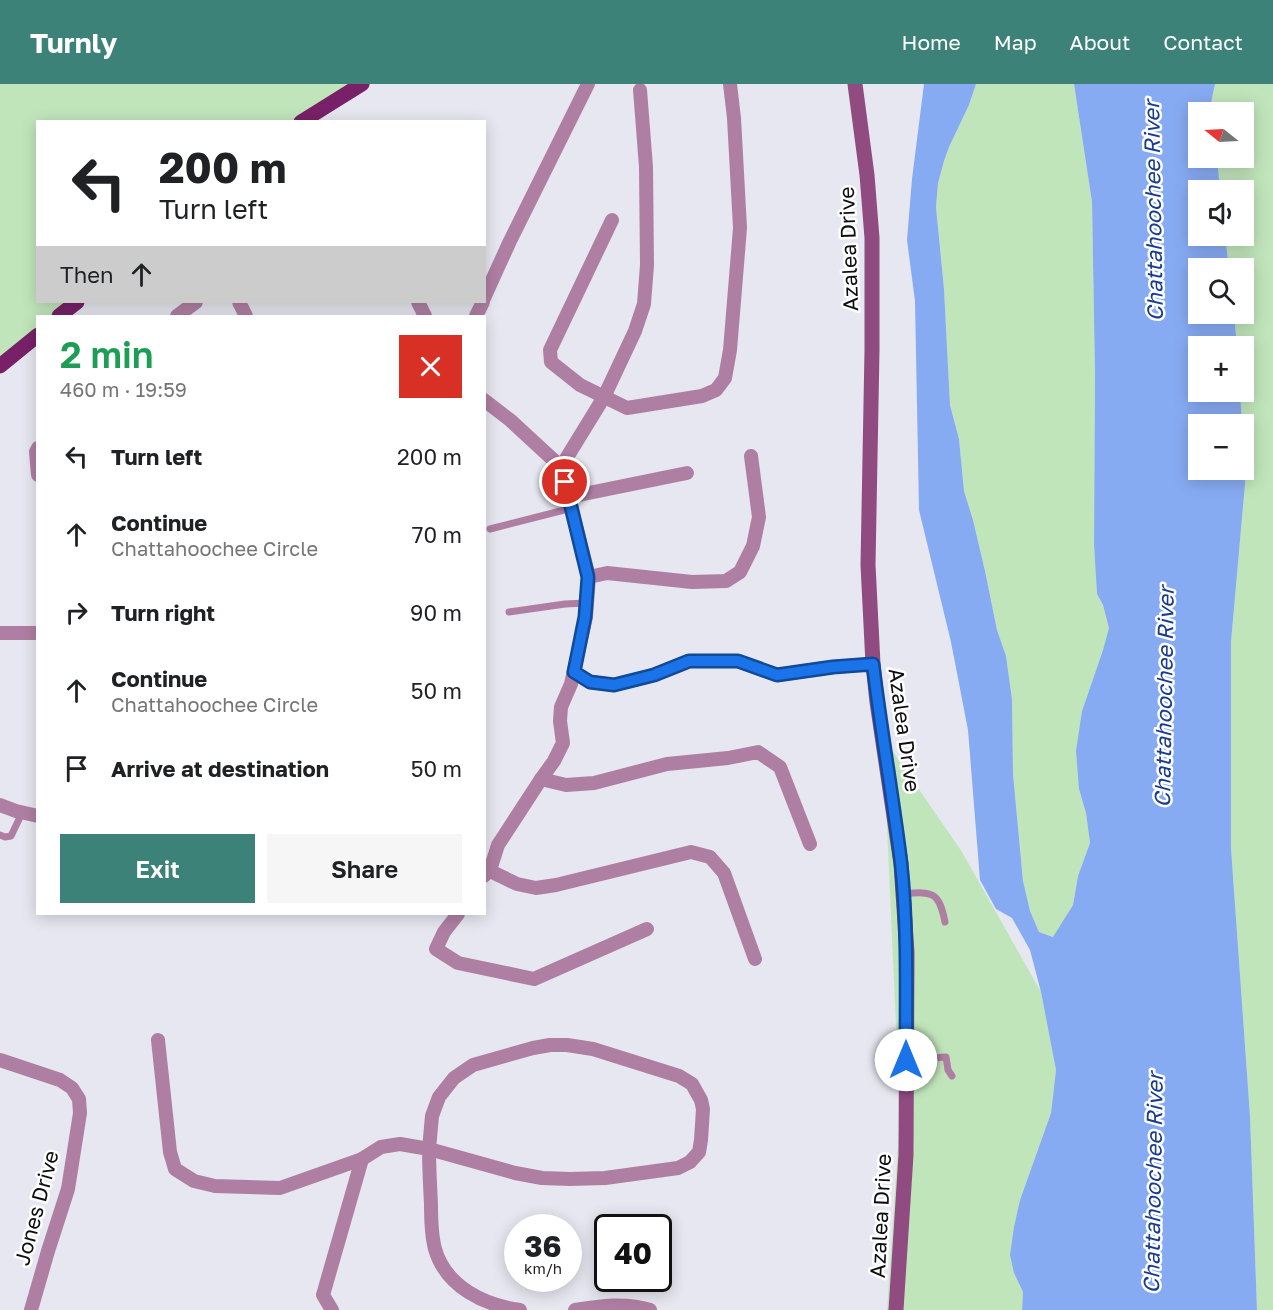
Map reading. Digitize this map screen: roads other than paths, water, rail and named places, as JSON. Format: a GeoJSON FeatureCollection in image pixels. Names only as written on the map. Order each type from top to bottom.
{"type":"FeatureCollection","features":[{"type":"Feature","properties":{"kind":"main road"},"geometry":{"type":"LineString","coordinates":[[311,119],[362,84]]}},
{"type":"Feature","properties":{"kind":"main road"},"geometry":{"type":"LineString","coordinates":[[60,315],[76,303]]}},
{"type":"Feature","properties":{"kind":"main road"},"geometry":{"type":"LineString","coordinates":[[0,366],[36,337]]}},
{"type":"Feature","properties":{"kind":"street"},"geometry":{"type":"LineString","coordinates":[[486,296],[588,84]]}},
{"type":"Feature","properties":{"kind":"street"},"geometry":{"type":"LineString","coordinates":[[612,220],[550,350],[551,362],[580,385],[627,408],[702,396],[716,390],[725,378],[730,350],[740,228],[730,84]]}},
{"type":"Feature","properties":{"kind":"street","name":"Azalea Drive"},"geometry":{"type":"LineString","coordinates":[[855,84],[867,174],[872,238],[868,565],[873,664],[901,864],[907,953],[906,1155],[896,1310]]}},
{"type":"Feature","properties":{"kind":"street"},"geometry":{"type":"LineString","coordinates":[[561,467],[604,397],[635,332],[644,304],[647,265],[646,167],[640,90]]}},
{"type":"Feature","properties":{"kind":"street"},"geometry":{"type":"LineString","coordinates":[[178,315],[195,303]]}},
{"type":"Feature","properties":{"kind":"street"},"geometry":{"type":"LineString","coordinates":[[486,402],[510,420],[561,467],[588,577],[585,617],[574,672],[561,707],[560,722],[563,743],[554,761],[498,845],[486,873],[536,888],[691,852],[710,857],[724,873],[755,959]]}},
{"type":"Feature","properties":{"kind":"street"},"geometry":{"type":"LineString","coordinates":[[588,577],[607,573],[692,582],[726,581],[740,572],[753,546],[759,518],[751,456]]}},
{"type":"Feature","properties":{"kind":"street"},"geometry":{"type":"LineString","coordinates":[[571,503],[687,473]]}},
{"type":"Feature","properties":{"kind":"street"},"geometry":{"type":"LineString","coordinates":[[0,633],[36,633]]}},
{"type":"Feature","properties":{"kind":"street"},"geometry":{"type":"LineString","coordinates":[[574,672],[590,682],[614,685],[654,675],[689,661],[738,661],[777,675],[873,664]]}},
{"type":"Feature","properties":{"kind":"street"},"geometry":{"type":"LineString","coordinates":[[541,779],[566,785],[594,783],[667,764],[728,758],[758,752],[780,767],[810,844]]}},
{"type":"Feature","properties":{"kind":"street"},"geometry":{"type":"LineString","coordinates":[[0,805],[36,816]]}},
{"type":"Feature","properties":{"kind":"street"},"geometry":{"type":"LineString","coordinates":[[457,915],[444,932],[436,949],[458,963],[534,980],[647,929]]}},
{"type":"Feature","properties":{"kind":"street"},"geometry":{"type":"LineString","coordinates":[[158,1040],[170,1152],[175,1169],[194,1181],[215,1186],[280,1188],[362,1159],[381,1148],[400,1144],[429,1149],[515,1173],[542,1178],[605,1178],[678,1168],[690,1162],[699,1152],[703,1109],[692,1084],[679,1076],[592,1049],[567,1045],[542,1047],[473,1065],[454,1078],[440,1097],[432,1116],[429,1149],[431,1229],[436,1250],[443,1266],[464,1290],[479,1299],[520,1310]]}},
{"type":"Feature","properties":{"kind":"street","name":"Jones Drive"},"geometry":{"type":"LineString","coordinates":[[0,1060],[60,1080],[72,1088],[79,1099],[80,1113],[68,1189],[31,1310]]}},
{"type":"Feature","properties":{"kind":"street"},"geometry":{"type":"LineString","coordinates":[[332,1310],[323,1295],[362,1159]]}},
{"type":"Feature","properties":{"kind":"street"},"geometry":{"type":"LineString","coordinates":[[575,1310],[611,1305],[638,1306],[650,1310]]}},
{"type":"Feature","properties":{"kind":"lane"},"geometry":{"type":"LineString","coordinates":[[490,529],[571,503]]}},
{"type":"Feature","properties":{"kind":"lane"},"geometry":{"type":"LineString","coordinates":[[509,612],[586,603]]}},
{"type":"Feature","properties":{"kind":"lane"},"geometry":{"type":"LineString","coordinates":[[0,835],[11,836],[22,813]]}},
{"type":"Feature","properties":{"kind":"lane"},"geometry":{"type":"LineString","coordinates":[[903,894],[927,893],[935,896],[945,922]]}},
{"type":"Feature","properties":{"kind":"lane"},"geometry":{"type":"LineString","coordinates":[[906,1060],[946,1057],[948,1070],[952,1076]]}},
{"type":"Feature","properties":{"kind":"water","name":"Chattahoochee River"},"geometry":{"type":"Polygon","coordinates":[[[924,84],[976,84],[944,161],[938,183],[936,207],[944,289],[950,405],[959,439],[964,491],[973,520],[997,630],[1006,656],[1012,699],[1013,774],[1023,881],[1030,911],[1039,932],[1053,937],[1073,905],[1078,876],[1090,843],[1086,813],[1079,789],[1076,751],[1082,711],[1109,628],[1103,605],[1097,594],[1094,545],[1095,375],[1092,202],[1074,84],[1215,84],[1211,102],[1188,102],[1188,168],[1218,168],[1219,180],[1188,180],[1188,246],[1226,246],[1228,258],[1188,258],[1188,324],[1235,324],[1236,336],[1188,336],[1188,402],[1241,402],[1241,414],[1188,414],[1188,480],[1245,480],[1231,642],[1231,848],[1250,1116],[1257,1310],[1022,1310],[1023,1292],[1014,1273],[1010,1255],[1020,1200],[1051,1113],[1056,1070],[1041,992],[1030,950],[1012,918],[996,909],[980,880],[968,730],[951,642],[919,510],[915,301],[907,240],[924,84]]]}}]}
